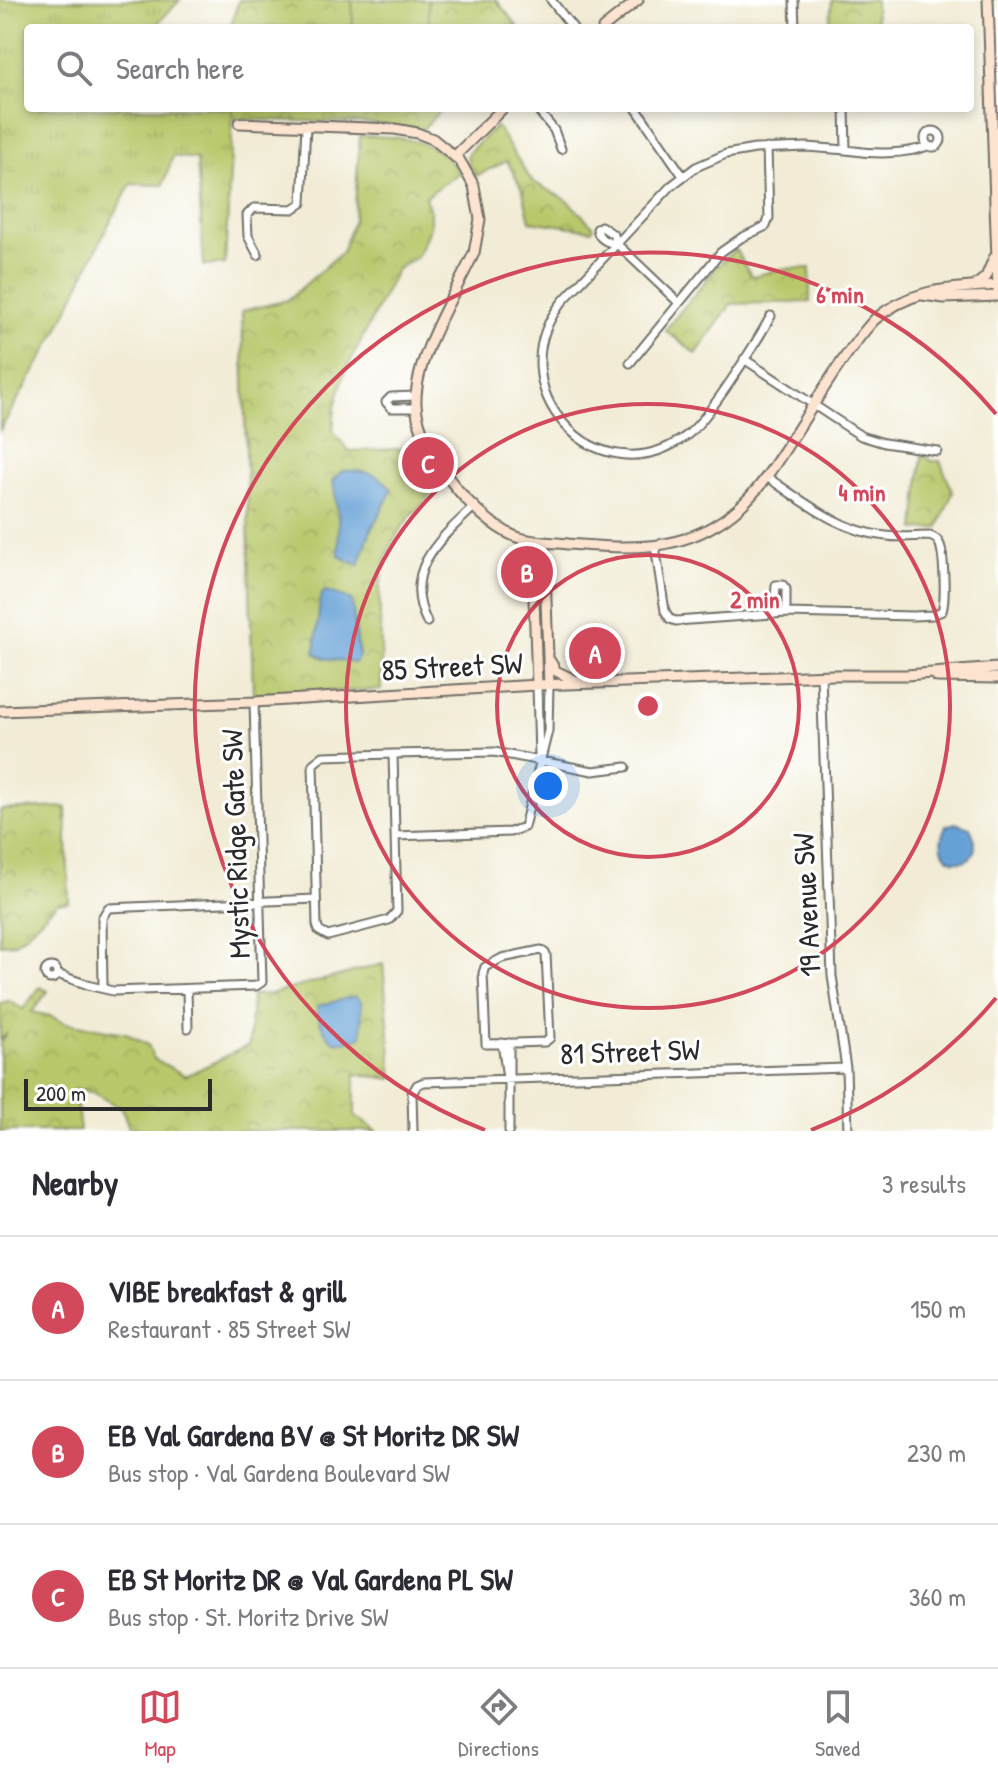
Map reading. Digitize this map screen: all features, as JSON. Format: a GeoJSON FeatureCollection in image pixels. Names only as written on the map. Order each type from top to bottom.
{"type":"FeatureCollection","features":[{"type":"Feature","properties":{"kind":"street"},"geometry":{"type":"LineString","coordinates":[[551,0],[570,24]]}},
{"type":"Feature","properties":{"kind":"street"},"geometry":{"type":"LineString","coordinates":[[608,24],[638,0]]}},
{"type":"Feature","properties":{"kind":"street"},"geometry":{"type":"LineString","coordinates":[[794,0],[795,24]]}},
{"type":"Feature","properties":{"kind":"street"},"geometry":{"type":"LineString","coordinates":[[988,0],[998,289]]}},
{"type":"Feature","properties":{"kind":"street"},"geometry":{"type":"LineString","coordinates":[[455,156],[499,112]]}},
{"type":"Feature","properties":{"kind":"street"},"geometry":{"type":"LineString","coordinates":[[539,112],[554,130],[561,149]]}},
{"type":"Feature","properties":{"kind":"street"},"geometry":{"type":"LineString","coordinates":[[639,112],[683,176]]}},
{"type":"Feature","properties":{"kind":"street"},"geometry":{"type":"LineString","coordinates":[[845,112],[846,150]]}},
{"type":"Feature","properties":{"kind":"street"},"geometry":{"type":"LineString","coordinates":[[239,123],[405,130],[433,139],[455,156],[470,177],[480,211],[479,236],[424,359],[416,396],[419,427],[428,449],[486,518],[504,531],[532,541],[636,549],[683,540],[715,526],[746,501],[767,477],[874,320],[894,305],[936,289],[998,289]]}},
{"type":"Feature","properties":{"kind":"street"},"geometry":{"type":"LineString","coordinates":[[258,255],[248,236],[247,215],[254,208],[293,209],[302,203],[306,126]]}},
{"type":"Feature","properties":{"kind":"street"},"geometry":{"type":"LineString","coordinates":[[771,316],[696,427],[682,439],[661,449],[636,454],[611,452],[587,443],[566,428],[555,415],[543,390],[539,366],[541,342],[556,310],[683,176],[726,154],[767,148],[807,147],[866,152],[918,150],[928,146]]}},
{"type":"Feature","properties":{"kind":"street"},"geometry":{"type":"LineString","coordinates":[[630,363],[721,252],[766,226],[769,218],[767,148]]}},
{"type":"Feature","properties":{"kind":"street"},"geometry":{"type":"LineString","coordinates":[[617,244],[679,303]]}},
{"type":"Feature","properties":{"kind":"street"},"geometry":{"type":"LineString","coordinates":[[974,287],[986,277],[996,252]]}},
{"type":"Feature","properties":{"kind":"street"},"geometry":{"type":"LineString","coordinates":[[922,295],[944,298],[998,289]]}},
{"type":"Feature","properties":{"kind":"street"},"geometry":{"type":"LineString","coordinates":[[744,359],[861,436],[884,443],[937,451]]}},
{"type":"Feature","properties":{"kind":"street"},"geometry":{"type":"LineString","coordinates":[[416,396],[391,397],[386,402],[391,408],[416,408]]}},
{"type":"Feature","properties":{"kind":"street"},"geometry":{"type":"LineString","coordinates":[[655,546],[665,611],[672,621],[786,613],[913,616],[938,613],[945,602],[941,548],[937,539],[930,536],[889,536],[847,527],[767,477]]}},
{"type":"Feature","properties":{"kind":"street"},"geometry":{"type":"LineString","coordinates":[[427,622],[418,594],[424,566],[437,541],[475,506]]}},
{"type":"Feature","properties":{"kind":"street"},"geometry":{"type":"LineString","coordinates":[[532,541],[539,760]]}},
{"type":"Feature","properties":{"kind":"street"},"geometry":{"type":"LineString","coordinates":[[395,836],[510,832],[520,829],[527,817],[548,731],[544,542]]}},
{"type":"Feature","properties":{"kind":"street"},"geometry":{"type":"LineString","coordinates":[[774,614],[776,585],[783,585],[786,589],[786,613]]}},
{"type":"Feature","properties":{"kind":"street"},"geometry":{"type":"LineString","coordinates":[[548,658],[556,671],[582,684]]}},
{"type":"Feature","properties":{"kind":"street","name":"85 Street SW"},"geometry":{"type":"LineString","coordinates":[[0,711],[254,702],[537,685],[906,675],[998,668]]}},
{"type":"Feature","properties":{"kind":"street","name":"19 Avenue SW"},"geometry":{"type":"LineString","coordinates":[[821,675],[832,976],[846,1068],[848,1131]]}},
{"type":"Feature","properties":{"kind":"street","name":"85 Street SW"},"geometry":{"type":"LineString","coordinates":[[906,675],[998,678]]}},
{"type":"Feature","properties":{"kind":"street","name":"Mystic Ridge Gate SW"},"geometry":{"type":"LineString","coordinates":[[187,989],[260,984],[262,978],[254,702]]}},
{"type":"Feature","properties":{"kind":"street"},"geometry":{"type":"LineString","coordinates":[[393,754],[398,908],[393,919],[328,936],[317,928],[312,768],[314,762],[323,756],[485,751],[593,771],[626,767]]}},
{"type":"Feature","properties":{"kind":"street"},"geometry":{"type":"LineString","coordinates":[[103,988],[102,918],[108,908],[316,899]]}},
{"type":"Feature","properties":{"kind":"street"},"geometry":{"type":"LineString","coordinates":[[541,950],[546,954],[550,1038],[545,1042],[506,1043],[486,1044],[483,970],[502,958],[541,950]]}},
{"type":"Feature","properties":{"kind":"street"},"geometry":{"type":"LineString","coordinates":[[57,974],[113,991],[187,989],[188,1028]]}},
{"type":"Feature","properties":{"kind":"street"},"geometry":{"type":"LineString","coordinates":[[506,1043],[510,1069],[507,1080],[509,1131]]}},
{"type":"Feature","properties":{"kind":"street","name":"81 Street SW"},"geometry":{"type":"LineString","coordinates":[[413,1131],[412,1094],[417,1085],[424,1082],[846,1068]]}},
{"type":"Feature","properties":{"kind":"green space"},"geometry":{"type":"Polygon","coordinates":[[[0,0],[180,0],[157,24],[24,24],[24,112],[232,112],[225,264],[204,266],[197,159],[173,156],[163,185],[131,184],[56,334],[0,430],[0,0]]]}},
{"type":"Feature","properties":{"kind":"green space"},"geometry":{"type":"Polygon","coordinates":[[[239,0],[496,0],[516,24],[231,24],[239,0]]]}},
{"type":"Feature","properties":{"kind":"green space"},"geometry":{"type":"Polygon","coordinates":[[[352,0],[428,0],[429,24],[353,24],[352,0]]]}},
{"type":"Feature","properties":{"kind":"green space"},"geometry":{"type":"Polygon","coordinates":[[[832,0],[875,0],[876,24],[829,24],[832,0]]]}},
{"type":"Feature","properties":{"kind":"green space"},"geometry":{"type":"Polygon","coordinates":[[[232,112],[438,112],[422,130],[370,123],[238,119],[232,112]]]}},
{"type":"Feature","properties":{"kind":"green space"},"geometry":{"type":"Polygon","coordinates":[[[496,126],[532,181],[568,201],[594,227],[592,230],[530,221],[523,191],[507,161],[476,176],[468,164],[467,154],[496,126]]]}},
{"type":"Feature","properties":{"kind":"green space"},"geometry":{"type":"Polygon","coordinates":[[[360,136],[416,141],[440,152],[459,173],[425,197],[430,211],[430,227],[417,257],[397,269],[344,374],[335,407],[333,431],[349,451],[420,448],[444,483],[416,509],[398,533],[387,555],[381,577],[381,690],[253,694],[242,311],[288,300],[342,252],[354,219],[360,136]]]}},
{"type":"Feature","properties":{"kind":"green space"},"geometry":{"type":"Polygon","coordinates":[[[735,249],[751,275],[780,269],[810,268],[810,302],[731,304],[696,354],[665,330],[735,249]]]}},
{"type":"Feature","properties":{"kind":"green space"},"geometry":{"type":"Polygon","coordinates":[[[922,454],[931,461],[940,461],[953,492],[938,528],[915,530],[922,454]]]}},
{"type":"Feature","properties":{"kind":"green space"},"geometry":{"type":"Polygon","coordinates":[[[66,807],[69,902],[57,903],[15,943],[0,944],[0,810],[66,807]]]}},
{"type":"Feature","properties":{"kind":"green space"},"geometry":{"type":"Polygon","coordinates":[[[383,964],[393,1079],[355,1074],[355,1116],[377,1131],[162,1131],[129,1128],[122,1109],[92,1092],[75,1089],[80,1131],[0,1131],[0,1043],[7,1033],[0,1040],[0,1003],[9,1001],[23,1009],[40,987],[48,991],[32,1012],[66,1023],[126,1033],[148,1045],[154,1059],[186,1076],[249,1045],[252,995],[271,994],[383,964]]]}},
{"type":"Feature","properties":{"kind":"water"},"geometry":{"type":"Polygon","coordinates":[[[342,471],[370,473],[382,479],[392,490],[370,532],[359,565],[339,556],[333,480],[342,471]]]}},
{"type":"Feature","properties":{"kind":"water"},"geometry":{"type":"Polygon","coordinates":[[[326,591],[348,598],[352,603],[359,656],[355,663],[328,659],[315,653],[321,594],[326,591]]]}},
{"type":"Feature","properties":{"kind":"water"},"geometry":{"type":"Polygon","coordinates":[[[955,823],[970,828],[975,843],[973,853],[967,859],[958,861],[950,859],[943,852],[941,841],[946,826],[955,823]]]}},
{"type":"Feature","properties":{"kind":"water"},"geometry":{"type":"Polygon","coordinates":[[[355,996],[361,1001],[362,1036],[338,1042],[331,1039],[322,1026],[317,1006],[355,996]]]}},
{"type":"Feature","properties":{"kind":"place","name":"EB St Moritz DR @ Val Gardena PL SW"},"geometry":{"type":"Point","coordinates":[428,463]}},
{"type":"Feature","properties":{"kind":"place","name":"EB Val Gardena BV @ St Moritz DR SW"},"geometry":{"type":"Point","coordinates":[527,572]}},
{"type":"Feature","properties":{"kind":"place","name":"VIBE breakfast & grill"},"geometry":{"type":"Point","coordinates":[595,653]}}]}
